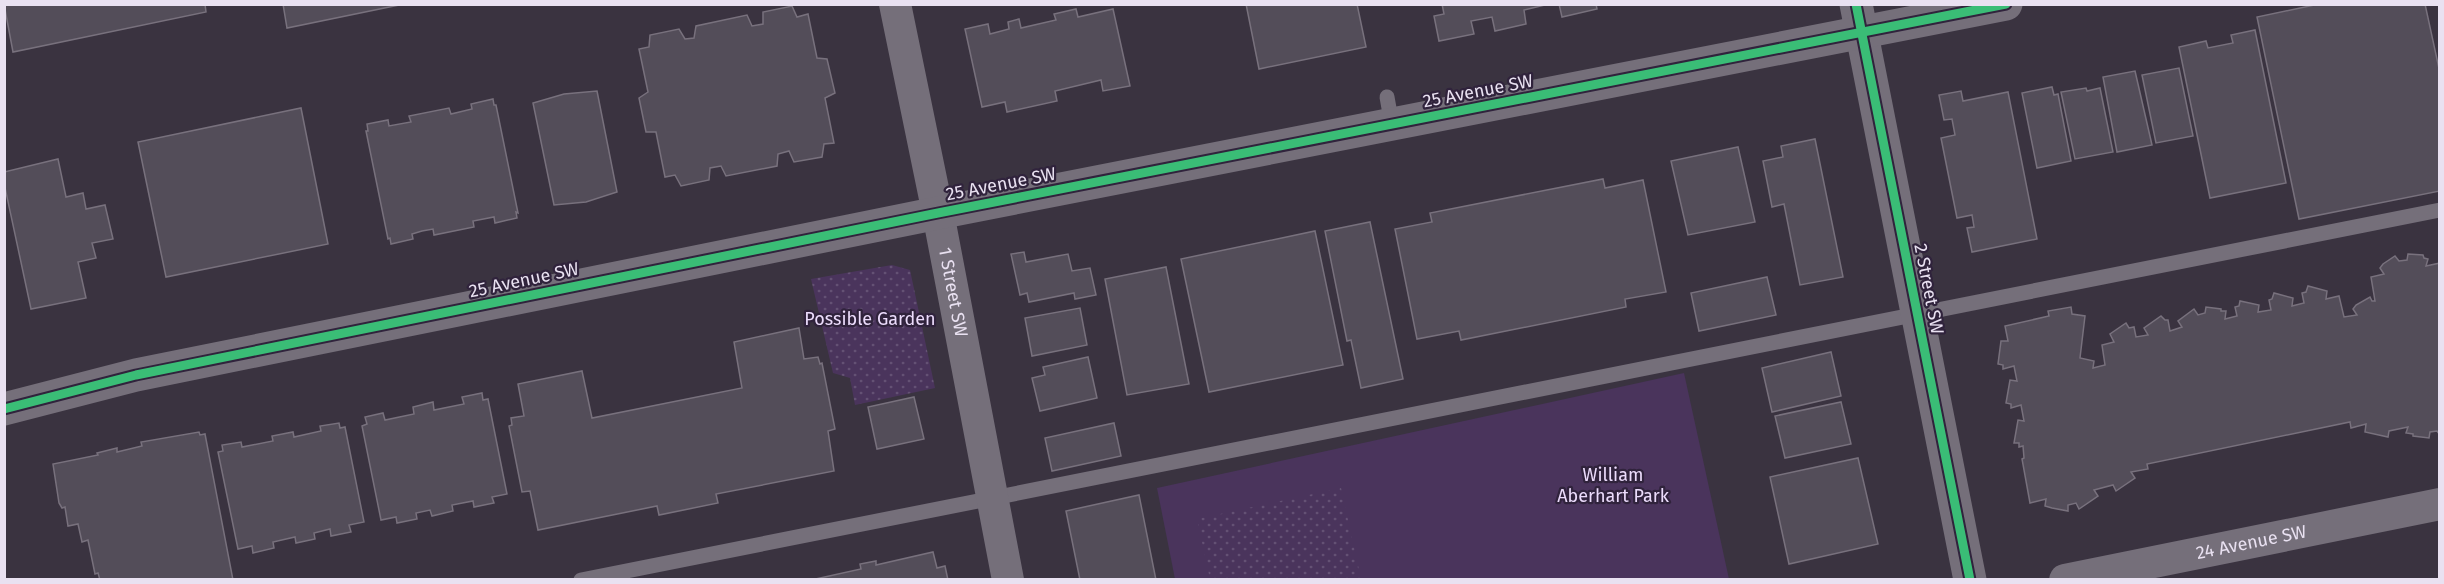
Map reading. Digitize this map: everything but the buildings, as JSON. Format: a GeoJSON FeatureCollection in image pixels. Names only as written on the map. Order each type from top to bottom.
{"type":"FeatureCollection","features":[{"type":"Feature","properties":{"kind":"street","name":"1 Street SW"},"geometry":{"type":"LineString","coordinates":[[895,4],[938,213],[1008,579]]}},
{"type":"Feature","properties":{"kind":"street","name":"25 Avenue SW"},"geometry":{"type":"LineString","coordinates":[[4,409],[147,373],[938,213],[1389,111],[1859,19],[2006,4]]}},
{"type":"Feature","properties":{"kind":"street","name":"2 Street SW"},"geometry":{"type":"LineString","coordinates":[[1859,19],[1970,579]]}},
{"type":"Feature","properties":{"kind":"street","name":"24 Avenue SW"},"geometry":{"type":"LineString","coordinates":[[2065,579],[2439,504]]}},
{"type":"Feature","properties":{"kind":"lane"},"geometry":{"type":"LineString","coordinates":[[581,579],[2439,210]]}},
{"type":"Feature","properties":{"kind":"green space","name":"Possible Garden"},"geometry":{"type":"Polygon","coordinates":[[[892,265],[910,270],[935,388],[855,405],[850,378],[833,373],[811,279],[892,265]]]}},
{"type":"Feature","properties":{"kind":"green space","name":"William Aberhart Park"},"geometry":{"type":"Polygon","coordinates":[[[1684,373],[1729,579],[1175,579],[1157,488],[1684,373]]]}},
{"type":"Feature","properties":{"kind":"green space"},"geometry":{"type":"Polygon","coordinates":[[[1341,488],[1361,579],[1210,579],[1197,519],[1341,488]]]}},
{"type":"Feature","properties":{"kind":"cycle path"},"geometry":{"type":"LineString","coordinates":[[1856,4],[1970,580]]}},
{"type":"Feature","properties":{"kind":"cycle path"},"geometry":{"type":"LineString","coordinates":[[4,409],[136,375],[938,213],[2006,4]]}}]}
